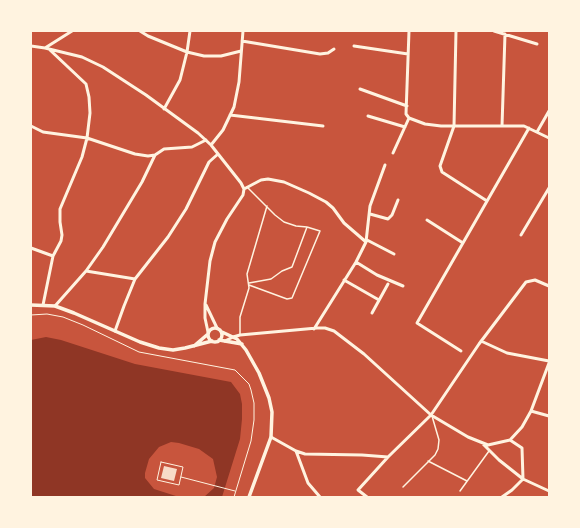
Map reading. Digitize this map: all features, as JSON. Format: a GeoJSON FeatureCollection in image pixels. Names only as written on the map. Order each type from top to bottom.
{"type":"FeatureCollection","features":[{"type":"Feature","properties":{"kind":"street"},"geometry":{"type":"LineString","coordinates":[[47,48],[72,31]]}},
{"type":"Feature","properties":{"kind":"street"},"geometry":{"type":"LineString","coordinates":[[140,31],[148,36],[187,52],[204,56],[221,56],[241,51]]}},
{"type":"Feature","properties":{"kind":"street"},"geometry":{"type":"LineString","coordinates":[[164,108],[180,80],[187,52],[190,31]]}},
{"type":"Feature","properties":{"kind":"street"},"geometry":{"type":"LineString","coordinates":[[211,145],[223,130],[234,107],[240,82],[243,31]]}},
{"type":"Feature","properties":{"kind":"street"},"geometry":{"type":"LineString","coordinates":[[409,31],[406,114],[409,118],[425,124],[441,126],[524,126],[549,138]]}},
{"type":"Feature","properties":{"kind":"street"},"geometry":{"type":"LineString","coordinates":[[456,31],[454,126],[440,166],[442,172],[487,201]]}},
{"type":"Feature","properties":{"kind":"street"},"geometry":{"type":"LineString","coordinates":[[494,31],[537,44]]}},
{"type":"Feature","properties":{"kind":"street"},"geometry":{"type":"LineString","coordinates":[[512,31],[512,36]]}},
{"type":"Feature","properties":{"kind":"street"},"geometry":{"type":"LineString","coordinates":[[502,126],[505,34]]}},
{"type":"Feature","properties":{"kind":"street"},"geometry":{"type":"LineString","coordinates":[[242,41],[320,54],[328,53],[334,49]]}},
{"type":"Feature","properties":{"kind":"street"},"geometry":{"type":"LineString","coordinates":[[31,46],[47,48],[82,57],[103,67],[164,108],[206,140],[245,188]]}},
{"type":"Feature","properties":{"kind":"street"},"geometry":{"type":"LineString","coordinates":[[354,46],[408,54]]}},
{"type":"Feature","properties":{"kind":"street"},"geometry":{"type":"LineString","coordinates":[[43,305],[53,256],[61,242],[62,235],[60,209],[82,157],[87,138],[90,113],[86,84],[47,48]]}},
{"type":"Feature","properties":{"kind":"street"},"geometry":{"type":"LineString","coordinates":[[360,89],[407,106]]}},
{"type":"Feature","properties":{"kind":"street"},"geometry":{"type":"LineString","coordinates":[[537,132],[549,112]]}},
{"type":"Feature","properties":{"kind":"street"},"geometry":{"type":"LineString","coordinates":[[230,115],[323,126]]}},
{"type":"Feature","properties":{"kind":"street"},"geometry":{"type":"LineString","coordinates":[[368,116],[405,127]]}},
{"type":"Feature","properties":{"kind":"street"},"geometry":{"type":"LineString","coordinates":[[394,153],[409,118]]}},
{"type":"Feature","properties":{"kind":"street"},"geometry":{"type":"LineString","coordinates":[[31,126],[43,132],[87,138],[135,154],[155,155]]}},
{"type":"Feature","properties":{"kind":"street"},"geometry":{"type":"LineString","coordinates":[[461,351],[417,322],[529,128]]}},
{"type":"Feature","properties":{"kind":"street"},"geometry":{"type":"LineString","coordinates":[[55,306],[86,271],[103,247],[142,182],[155,155],[164,149],[192,147],[206,140]]}},
{"type":"Feature","properties":{"kind":"street"},"geometry":{"type":"LineString","coordinates":[[115,331],[135,279],[168,237],[186,209],[209,162],[218,154]]}},
{"type":"Feature","properties":{"kind":"street"},"geometry":{"type":"LineString","coordinates":[[314,328],[356,262],[366,241],[370,206],[385,165]]}},
{"type":"Feature","properties":{"kind":"street"},"geometry":{"type":"LineString","coordinates":[[212,342],[209,338],[205,318],[205,304],[210,262],[215,242],[227,219],[243,195],[245,188],[261,180],[268,179],[284,182],[326,202],[333,208],[344,223],[366,241],[394,254]]}},
{"type":"Feature","properties":{"kind":"street"},"geometry":{"type":"LineString","coordinates":[[521,235],[549,188]]}},
{"type":"Feature","properties":{"kind":"street"},"geometry":{"type":"LineString","coordinates":[[370,214],[388,219],[392,215],[398,200]]}},
{"type":"Feature","properties":{"kind":"street"},"geometry":{"type":"LineString","coordinates":[[426,220],[463,243]]}},
{"type":"Feature","properties":{"kind":"street"},"geometry":{"type":"LineString","coordinates":[[31,248],[53,256]]}},
{"type":"Feature","properties":{"kind":"street"},"geometry":{"type":"LineString","coordinates":[[356,262],[377,275],[403,286]]}},
{"type":"Feature","properties":{"kind":"street"},"geometry":{"type":"LineString","coordinates":[[86,271],[135,279]]}},
{"type":"Feature","properties":{"kind":"street"},"geometry":{"type":"LineString","coordinates":[[344,280],[379,300]]}},
{"type":"Feature","properties":{"kind":"street"},"geometry":{"type":"LineString","coordinates":[[366,497],[358,490],[388,457],[431,414],[481,341],[526,282],[535,280],[549,286]]}},
{"type":"Feature","properties":{"kind":"street"},"geometry":{"type":"LineString","coordinates":[[372,313],[388,284]]}},
{"type":"Feature","properties":{"kind":"street"},"geometry":{"type":"LineString","coordinates":[[205,304],[217,328],[237,339],[242,344],[259,373],[269,398],[272,412],[271,437],[249,497]]}},
{"type":"Feature","properties":{"kind":"street"},"geometry":{"type":"LineString","coordinates":[[31,305],[55,306],[74,312],[140,342],[159,348],[173,350],[193,347],[219,340],[242,344]]}},
{"type":"Feature","properties":{"kind":"street"},"geometry":{"type":"LineString","coordinates":[[193,347],[213,328],[217,328]]}},
{"type":"Feature","properties":{"kind":"street"},"geometry":{"type":"LineString","coordinates":[[225,341],[240,335],[314,328],[325,328],[334,331],[364,354],[431,414],[468,437],[483,444],[489,451],[523,479],[549,491]]}},
{"type":"Feature","properties":{"kind":"street"},"geometry":{"type":"LineString","coordinates":[[219,340],[222,336],[222,332]]}},
{"type":"Feature","properties":{"kind":"street"},"geometry":{"type":"LineString","coordinates":[[481,341],[507,353],[549,362],[531,411],[522,428],[510,440],[493,444],[483,444]]}},
{"type":"Feature","properties":{"kind":"street"},"geometry":{"type":"LineString","coordinates":[[531,411],[549,416]]}},
{"type":"Feature","properties":{"kind":"street"},"geometry":{"type":"LineString","coordinates":[[271,437],[296,451],[310,454],[362,454],[388,457]]}},
{"type":"Feature","properties":{"kind":"street"},"geometry":{"type":"LineString","coordinates":[[502,497],[523,479],[522,448],[510,440]]}},
{"type":"Feature","properties":{"kind":"street"},"geometry":{"type":"LineString","coordinates":[[296,451],[308,483],[320,497]]}},
{"type":"Feature","properties":{"kind":"lane"},"geometry":{"type":"LineString","coordinates":[[245,188],[284,222],[320,231],[292,298],[287,299],[249,284]]}},
{"type":"Feature","properties":{"kind":"lane"},"geometry":{"type":"LineString","coordinates":[[240,335],[240,316],[249,292],[247,274],[266,206]]}},
{"type":"Feature","properties":{"kind":"lane"},"geometry":{"type":"LineString","coordinates":[[249,284],[271,279],[282,270],[292,267],[307,227]]}},
{"type":"Feature","properties":{"kind":"lane"},"geometry":{"type":"LineString","coordinates":[[403,487],[438,449],[439,440],[431,414]]}},
{"type":"Feature","properties":{"kind":"lane"},"geometry":{"type":"LineString","coordinates":[[460,491],[489,451]]}},
{"type":"Feature","properties":{"kind":"lane"},"geometry":{"type":"LineString","coordinates":[[428,461],[467,482]]}},
{"type":"Feature","properties":{"kind":"path"},"geometry":{"type":"LineString","coordinates":[[31,315],[47,314],[63,317],[139,352],[235,370],[249,384],[254,403],[254,420],[251,441],[234,497]]}},
{"type":"Feature","properties":{"kind":"path"},"geometry":{"type":"LineString","coordinates":[[161,462],[183,467],[181,477],[179,485],[157,480],[161,462]]}},
{"type":"Feature","properties":{"kind":"path"},"geometry":{"type":"LineString","coordinates":[[181,477],[236,491]]}},
{"type":"Feature","properties":{"kind":"shaded area"},"geometry":{"type":"Polygon","coordinates":[[[46,337],[61,340],[135,364],[231,382],[240,394],[242,419],[240,439],[222,497],[204,497],[214,488],[217,477],[213,459],[199,449],[171,442],[159,447],[149,459],[145,478],[154,489],[179,497],[31,497],[31,340],[46,337]]]}},
{"type":"Feature","properties":{"kind":"building"},"geometry":{"type":"Polygon","coordinates":[[[164,466],[177,469],[174,481],[161,478],[164,466]]]}}]}
